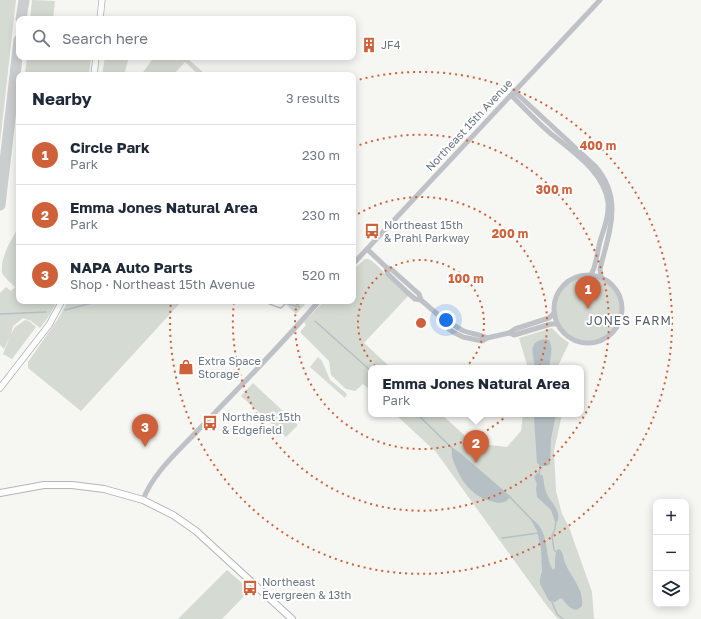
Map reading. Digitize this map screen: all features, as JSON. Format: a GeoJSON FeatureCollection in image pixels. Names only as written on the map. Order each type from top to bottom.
{"type":"FeatureCollection","features":[{"type":"Feature","properties":{"kind":"main road"},"geometry":{"type":"LineString","coordinates":[[100,16],[102,0]]}},
{"type":"Feature","properties":{"kind":"main road"},"geometry":{"type":"LineString","coordinates":[[94,72],[96,60]]}},
{"type":"Feature","properties":{"kind":"main road"},"geometry":{"type":"LineString","coordinates":[[0,388],[49,325],[60,304]]}},
{"type":"Feature","properties":{"kind":"main road"},"geometry":{"type":"LineString","coordinates":[[0,493],[44,485],[72,485],[104,489],[143,500],[173,516],[196,531],[292,619]]}},
{"type":"Feature","properties":{"kind":"street","name":"Northeast 15th Avenue"},"geometry":{"type":"LineString","coordinates":[[356,261],[600,0]]}},
{"type":"Feature","properties":{"kind":"street"},"geometry":{"type":"LineString","coordinates":[[512,93],[535,119],[582,160],[595,174],[603,186],[608,211],[594,268],[591,274]]}},
{"type":"Feature","properties":{"kind":"street"},"geometry":{"type":"LineString","coordinates":[[512,93],[595,166],[607,184],[612,198],[612,213],[600,269],[601,277]]}},
{"type":"Feature","properties":{"kind":"street"},"geometry":{"type":"LineString","coordinates":[[367,249],[386,267],[392,269],[419,294],[421,300],[444,320],[444,326],[457,335],[482,341],[487,338],[509,334],[514,335],[551,324],[557,324]]}},
{"type":"Feature","properties":{"kind":"street"},"geometry":{"type":"LineString","coordinates":[[591,274],[601,277],[614,286],[622,300],[622,316],[613,333],[606,339],[596,342],[581,343],[567,336],[557,324],[554,313],[556,297],[564,284],[578,276],[591,274]]}},
{"type":"Feature","properties":{"kind":"street"},"geometry":{"type":"LineString","coordinates":[[143,500],[151,483],[175,455],[317,304]]}},
{"type":"Feature","properties":{"kind":"street"},"geometry":{"type":"LineString","coordinates":[[509,334],[515,329],[549,318],[554,313]]}},
{"type":"Feature","properties":{"kind":"shaded area"},"geometry":{"type":"Polygon","coordinates":[[[0,0],[16,0],[0,143],[0,0]]]}},
{"type":"Feature","properties":{"kind":"shaded area"},"geometry":{"type":"Polygon","coordinates":[[[32,0],[55,1],[53,16],[30,16],[32,0]]]}},
{"type":"Feature","properties":{"kind":"shaded area"},"geometry":{"type":"Polygon","coordinates":[[[27,60],[91,60],[89,72],[25,72],[27,60]]]}},
{"type":"Feature","properties":{"kind":"shaded area"},"geometry":{"type":"Polygon","coordinates":[[[104,60],[128,60],[125,72],[102,72],[104,60]]]}},
{"type":"Feature","properties":{"kind":"shaded area"},"geometry":{"type":"Polygon","coordinates":[[[152,60],[189,60],[203,72],[196,72],[185,62],[176,72],[143,72],[152,60]]]}},
{"type":"Feature","properties":{"kind":"shaded area"},"geometry":{"type":"Polygon","coordinates":[[[16,232],[16,304],[55,304],[40,328],[31,321],[23,318],[13,326],[11,334],[15,327],[25,320],[29,321],[36,327],[12,359],[3,354],[10,336],[4,349],[0,345],[0,293],[6,287],[11,291],[15,287],[2,273],[4,255],[16,232]]]}},
{"type":"Feature","properties":{"kind":"shaded area"},"geometry":{"type":"Polygon","coordinates":[[[365,259],[372,261],[409,295],[364,343],[388,365],[368,365],[368,388],[363,384],[355,391],[346,389],[331,375],[329,361],[300,332],[306,325],[304,322],[321,304],[356,304],[356,267],[365,259]]]}},
{"type":"Feature","properties":{"kind":"shaded area"},"geometry":{"type":"Polygon","coordinates":[[[582,277],[594,277],[611,286],[618,297],[620,309],[618,321],[611,332],[594,341],[582,341],[570,336],[561,327],[556,315],[556,303],[561,291],[570,282],[582,277]]]}},
{"type":"Feature","properties":{"kind":"shaded area"},"geometry":{"type":"Polygon","coordinates":[[[66,304],[179,304],[81,411],[28,368],[28,362],[58,319],[66,304]]]}},
{"type":"Feature","properties":{"kind":"shaded area"},"geometry":{"type":"Polygon","coordinates":[[[285,304],[305,304],[296,314],[285,304]]]}},
{"type":"Feature","properties":{"kind":"shaded area"},"geometry":{"type":"Polygon","coordinates":[[[552,328],[569,343],[558,365],[527,365],[519,338],[552,328]]]}},
{"type":"Feature","properties":{"kind":"shaded area"},"geometry":{"type":"Polygon","coordinates":[[[545,339],[549,340],[551,347],[549,365],[535,365],[532,350],[535,343],[545,339]]]}},
{"type":"Feature","properties":{"kind":"shaded area"},"geometry":{"type":"Polygon","coordinates":[[[318,357],[322,361],[330,380],[347,394],[345,398],[310,367],[318,357]]]}},
{"type":"Feature","properties":{"kind":"shaded area"},"geometry":{"type":"Polygon","coordinates":[[[253,383],[298,425],[286,437],[241,396],[253,383]]]}},
{"type":"Feature","properties":{"kind":"shaded area"},"geometry":{"type":"Polygon","coordinates":[[[398,417],[444,417],[473,443],[507,447],[521,431],[523,417],[561,417],[554,451],[556,491],[562,514],[569,527],[592,592],[594,618],[596,619],[558,619],[547,606],[436,452],[398,417]]]}},
{"type":"Feature","properties":{"kind":"shaded area"},"geometry":{"type":"Polygon","coordinates":[[[555,417],[551,439],[550,464],[547,466],[542,466],[537,463],[534,418],[555,417]]]}},
{"type":"Feature","properties":{"kind":"shaded area"},"geometry":{"type":"Polygon","coordinates":[[[452,449],[459,452],[509,495],[510,497],[507,501],[496,503],[480,497],[470,489],[465,484],[458,472],[452,457],[452,449]]]}},
{"type":"Feature","properties":{"kind":"shaded area"},"geometry":{"type":"Polygon","coordinates":[[[537,473],[543,476],[546,492],[558,513],[558,521],[555,522],[551,510],[537,497],[537,484],[534,477],[537,473]]]}},
{"type":"Feature","properties":{"kind":"shaded area"},"geometry":{"type":"Polygon","coordinates":[[[530,518],[537,523],[544,536],[548,557],[553,570],[555,568],[555,557],[557,550],[559,549],[562,552],[565,563],[581,594],[582,606],[579,609],[576,610],[570,608],[561,598],[555,602],[549,601],[540,584],[542,571],[541,549],[537,531],[530,518]]]}},
{"type":"Feature","properties":{"kind":"shaded area"},"geometry":{"type":"Polygon","coordinates":[[[227,570],[250,590],[222,619],[178,619],[227,570]]]}},
{"type":"Feature","properties":{"kind":"waterway"},"geometry":{"type":"LineString","coordinates":[[65,310],[88,304]]}},
{"type":"Feature","properties":{"kind":"waterway"},"geometry":{"type":"LineString","coordinates":[[269,304],[281,308],[285,304]]}},
{"type":"Feature","properties":{"kind":"waterway"},"geometry":{"type":"LineString","coordinates":[[289,304],[299,307],[298,304]]}},
{"type":"Feature","properties":{"kind":"waterway"},"geometry":{"type":"LineString","coordinates":[[0,314],[46,312]]}},
{"type":"Feature","properties":{"kind":"waterway"},"geometry":{"type":"LineString","coordinates":[[315,321],[368,368]]}},
{"type":"Feature","properties":{"kind":"waterway"},"geometry":{"type":"LineString","coordinates":[[420,417],[454,450]]}},
{"type":"Feature","properties":{"kind":"waterway"},"geometry":{"type":"LineString","coordinates":[[539,476],[540,464]]}},
{"type":"Feature","properties":{"kind":"waterway"},"geometry":{"type":"LineString","coordinates":[[509,496],[531,519]]}},
{"type":"Feature","properties":{"kind":"waterway"},"geometry":{"type":"LineString","coordinates":[[556,520],[555,529],[552,536],[554,550],[556,552]]}},
{"type":"Feature","properties":{"kind":"waterway"},"geometry":{"type":"LineString","coordinates":[[502,538],[539,533]]}},
{"type":"Feature","properties":{"kind":"waterway"},"geometry":{"type":"LineString","coordinates":[[552,602],[557,614],[563,619]]}},
{"type":"Feature","properties":{"kind":"taxiway"},"geometry":{"type":"LineString","coordinates":[[21,16],[24,0]]}},
{"type":"Feature","properties":{"kind":"taxiway"},"geometry":{"type":"LineString","coordinates":[[0,205],[17,60]]}},
{"type":"Feature","properties":{"kind":"place","name":"JF4"},"geometry":{"type":"Point","coordinates":[369,45]}},
{"type":"Feature","properties":{"kind":"place","name":"Northeast 15th & Prahl Parkway"},"geometry":{"type":"Point","coordinates":[372,231]}},
{"type":"Feature","properties":{"kind":"place","name":"Circle Park"},"geometry":{"type":"Point","coordinates":[588,309]}},
{"type":"Feature","properties":{"kind":"place","name":"Extra Space Storage"},"geometry":{"type":"Point","coordinates":[186,367]}},
{"type":"Feature","properties":{"kind":"place","name":"Northeast 15th & Edgefield"},"geometry":{"type":"Point","coordinates":[210,423]}},
{"type":"Feature","properties":{"kind":"place","name":"NAPA Auto Parts"},"geometry":{"type":"Point","coordinates":[145,447]}},
{"type":"Feature","properties":{"kind":"place","name":"Emma Jones Natural Area"},"geometry":{"type":"Point","coordinates":[476,463]}},
{"type":"Feature","properties":{"kind":"place","name":"Northeast Evergreen & 13th"},"geometry":{"type":"Point","coordinates":[250,588]}},
{"type":"Feature","properties":{"kind":"district","name":"JONES FARM"},"geometry":{"type":"Point","coordinates":[629,321]}}]}
